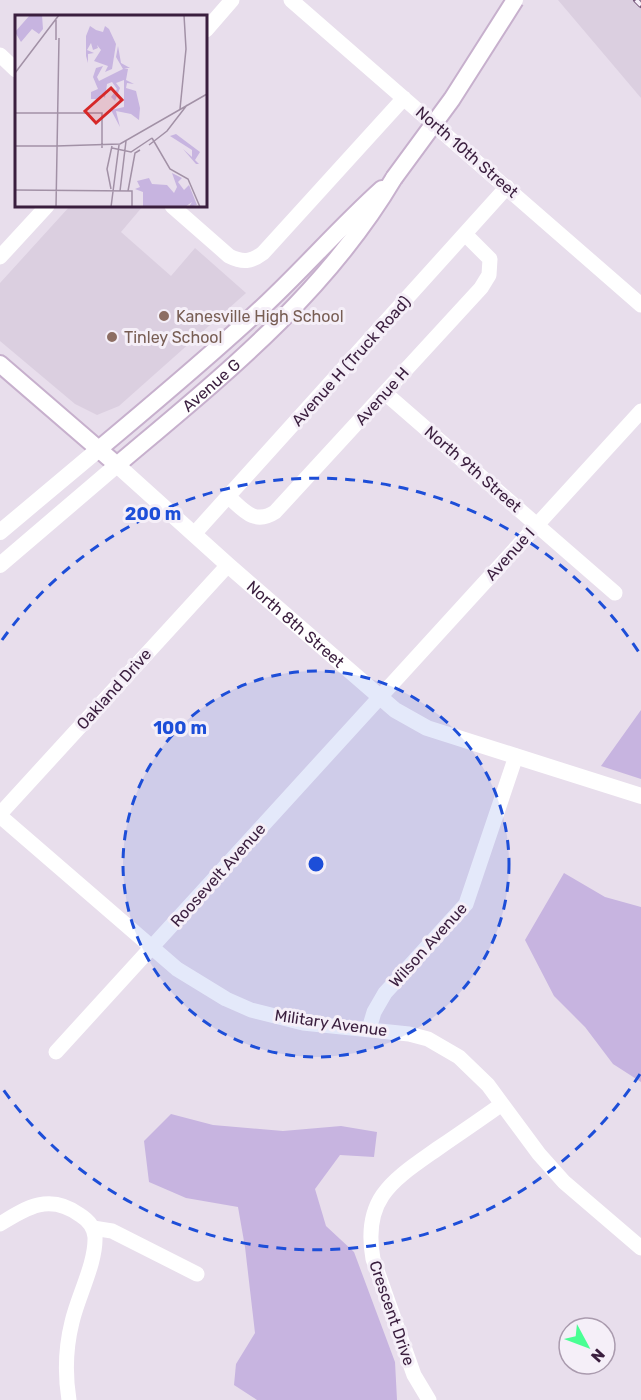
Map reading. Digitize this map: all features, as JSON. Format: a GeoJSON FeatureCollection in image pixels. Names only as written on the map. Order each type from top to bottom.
{"type":"FeatureCollection","features":[{"type":"Feature","properties":{"kind":"main road","name":"Avenue G"},"geometry":{"type":"LineString","coordinates":[[0,565],[236,364],[294,308],[352,243],[375,211],[394,178],[452,99],[514,0]]}},
{"type":"Feature","properties":{"kind":"main road","name":"Avenue G"},"geometry":{"type":"LineString","coordinates":[[0,532],[238,330],[297,275],[358,210],[394,178]]}},
{"type":"Feature","properties":{"kind":"main road","name":"North 8th Street"},"geometry":{"type":"LineString","coordinates":[[0,364],[395,710],[427,728],[641,796]]}},
{"type":"Feature","properties":{"kind":"street"},"geometry":{"type":"LineString","coordinates":[[207,29],[232,0]]}},
{"type":"Feature","properties":{"kind":"street","name":"North 10th Street"},"geometry":{"type":"LineString","coordinates":[[291,0],[641,305]]}},
{"type":"Feature","properties":{"kind":"street"},"geometry":{"type":"LineString","coordinates":[[0,55],[15,69]]}},
{"type":"Feature","properties":{"kind":"street"},"geometry":{"type":"LineString","coordinates":[[173,207],[229,256],[246,262],[255,259],[404,98]]}},
{"type":"Feature","properties":{"kind":"street","name":"Avenue H (Truck Road)"},"geometry":{"type":"LineString","coordinates":[[194,534],[507,187]]}},
{"type":"Feature","properties":{"kind":"street"},"geometry":{"type":"LineString","coordinates":[[0,257],[46,207]]}},
{"type":"Feature","properties":{"kind":"street","name":"Avenue H"},"geometry":{"type":"LineString","coordinates":[[229,497],[253,517],[263,518],[275,512],[486,281],[490,270],[490,259],[465,234]]}},
{"type":"Feature","properties":{"kind":"street","name":"North 9th Street"},"geometry":{"type":"LineString","coordinates":[[385,393],[615,592]]}},
{"type":"Feature","properties":{"kind":"street","name":"Avenue I"},"geometry":{"type":"LineString","coordinates":[[380,697],[641,411]]}},
{"type":"Feature","properties":{"kind":"street","name":"Oakland Drive"},"geometry":{"type":"LineString","coordinates":[[0,815],[228,565]]}},
{"type":"Feature","properties":{"kind":"street","name":"Roosevelt Avenue"},"geometry":{"type":"LineString","coordinates":[[56,1052],[380,697]]}},
{"type":"Feature","properties":{"kind":"street","name":"Wilson Avenue"},"geometry":{"type":"LineString","coordinates":[[369,1029],[374,1012],[385,993],[466,904],[516,756]]}},
{"type":"Feature","properties":{"kind":"street","name":"Military Avenue"},"geometry":{"type":"LineString","coordinates":[[0,815],[152,948],[197,983],[226,999],[251,1010],[303,1023],[409,1034],[444,1047],[471,1067],[488,1085],[539,1154],[564,1182],[641,1248]]}},
{"type":"Feature","properties":{"kind":"street","name":"Crescent Drive"},"geometry":{"type":"LineString","coordinates":[[429,1400],[414,1375],[373,1259],[370,1244],[373,1218],[382,1195],[397,1178],[502,1104]]}},
{"type":"Feature","properties":{"kind":"street"},"geometry":{"type":"LineString","coordinates":[[0,1224],[22,1210],[47,1203],[72,1209],[93,1228],[95,1237],[92,1256],[72,1322],[69,1340],[67,1369],[69,1400]]}},
{"type":"Feature","properties":{"kind":"street"},"geometry":{"type":"LineString","coordinates":[[93,1228],[112,1231],[197,1274]]}},
{"type":"Feature","properties":{"kind":"shaded area"},"geometry":{"type":"Polygon","coordinates":[[[558,0],[641,0],[641,98],[558,0]]]}},
{"type":"Feature","properties":{"kind":"shaded area"},"geometry":{"type":"Polygon","coordinates":[[[69,207],[142,207],[121,232],[171,276],[195,248],[246,293],[119,406],[97,415],[75,404],[0,341],[0,283],[69,207]]]}},
{"type":"Feature","properties":{"kind":"shaded area"},"geometry":{"type":"Polygon","coordinates":[[[641,710],[641,779],[601,766],[641,710]]]}},
{"type":"Feature","properties":{"kind":"shaded area"},"geometry":{"type":"Polygon","coordinates":[[[564,873],[605,897],[641,907],[641,1082],[613,1064],[585,1027],[554,996],[525,940],[564,873]]]}},
{"type":"Feature","properties":{"kind":"shaded area"},"geometry":{"type":"Polygon","coordinates":[[[171,1114],[213,1125],[283,1131],[341,1126],[377,1132],[374,1157],[340,1155],[315,1189],[326,1226],[354,1252],[395,1362],[397,1400],[257,1400],[234,1385],[236,1364],[255,1333],[238,1207],[186,1198],[149,1182],[144,1141],[171,1114]]]}},
{"type":"Feature","properties":{"kind":"railway"},"geometry":{"type":"LineString","coordinates":[[636,0],[641,5]]}},
{"type":"Feature","properties":{"kind":"place","name":"Kanesville High School"},"geometry":{"type":"Point","coordinates":[164,316]}},
{"type":"Feature","properties":{"kind":"place","name":"Tinley School"},"geometry":{"type":"Point","coordinates":[112,337]}}]}
